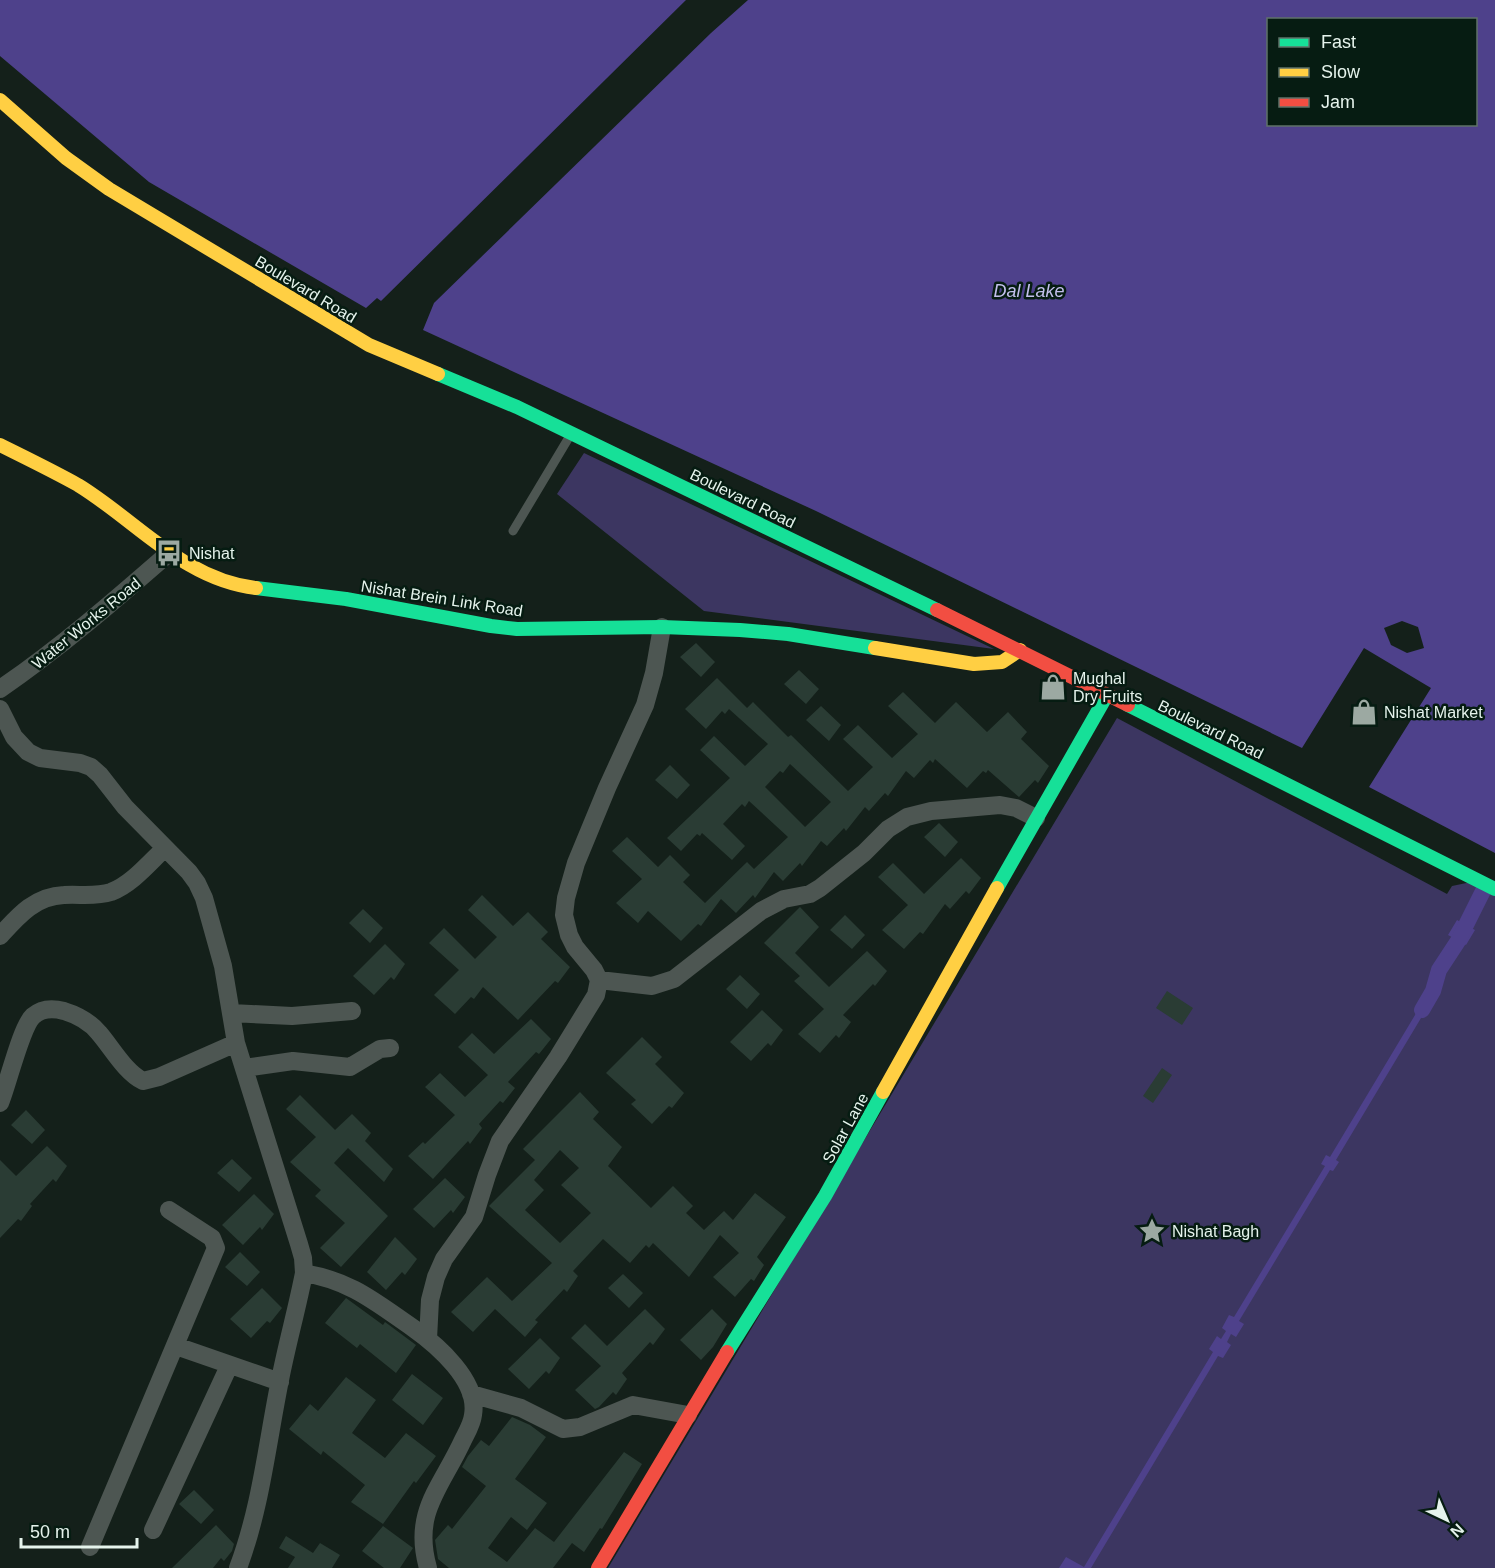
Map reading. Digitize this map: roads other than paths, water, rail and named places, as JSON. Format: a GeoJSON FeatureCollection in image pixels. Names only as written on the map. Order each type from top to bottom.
{"type":"FeatureCollection","features":[{"type":"Feature","properties":{"kind":"street","name":"Boulevard Road"},"geometry":{"type":"LineString","coordinates":[[0,100],[66,158],[109,189],[358,339],[517,407],[1020,650],[1107,696],[1495,889]]}},
{"type":"Feature","properties":{"kind":"street","name":"Nishat Brein Link Road"},"geometry":{"type":"LineString","coordinates":[[0,446],[80,486],[193,569],[243,587],[346,599],[517,629],[662,627],[788,634],[974,664],[1002,662],[1020,650]]}},
{"type":"Feature","properties":{"kind":"street","name":"Water Works Road"},"geometry":{"type":"LineString","coordinates":[[0,689],[44,660],[169,553]]}},
{"type":"Feature","properties":{"kind":"street"},"geometry":{"type":"LineString","coordinates":[[428,1339],[433,1285],[444,1259],[474,1217],[486,1175],[500,1141],[558,1057],[596,995],[599,980],[569,935],[564,915],[566,898],[570,879],[580,853],[645,705],[654,673],[662,627]]}},
{"type":"Feature","properties":{"kind":"street","name":"Solar Lane"},"geometry":{"type":"LineString","coordinates":[[598,1568],[688,1415],[825,1196],[1036,818],[1107,696]]}},
{"type":"Feature","properties":{"kind":"street"},"geometry":{"type":"LineString","coordinates":[[0,709],[20,746],[40,758],[80,763],[91,767],[125,807],[189,872],[204,898],[223,966],[236,1043],[301,1251],[304,1273],[280,1382],[260,1499],[238,1568]]}},
{"type":"Feature","properties":{"kind":"street"},"geometry":{"type":"LineString","coordinates":[[599,980],[651,986],[674,979],[761,911],[784,899],[810,894],[820,888],[864,853],[888,829],[907,818],[931,811],[1000,805],[1016,808],[1036,818]]}},
{"type":"Feature","properties":{"kind":"street"},"geometry":{"type":"LineString","coordinates":[[0,936],[22,912],[36,902],[64,895],[110,892],[133,878],[165,848]]}},
{"type":"Feature","properties":{"kind":"street"},"geometry":{"type":"LineString","coordinates":[[0,1103],[26,1026],[40,1011],[52,1008],[78,1016],[94,1027],[131,1071],[143,1081],[159,1077],[236,1043]]}},
{"type":"Feature","properties":{"kind":"street"},"geometry":{"type":"LineString","coordinates":[[231,1012],[292,1016],[352,1011]]}},
{"type":"Feature","properties":{"kind":"street"},"geometry":{"type":"LineString","coordinates":[[244,1068],[293,1061],[350,1067],[380,1049],[390,1048]]}},
{"type":"Feature","properties":{"kind":"street"},"geometry":{"type":"LineString","coordinates":[[90,1547],[176,1346],[216,1245],[212,1238],[169,1209]]}},
{"type":"Feature","properties":{"kind":"street"},"geometry":{"type":"LineString","coordinates":[[304,1273],[346,1284],[428,1339],[440,1348],[460,1374],[471,1394],[473,1414],[469,1428],[432,1498],[424,1520],[422,1548],[428,1568]]}},
{"type":"Feature","properties":{"kind":"street"},"geometry":{"type":"LineString","coordinates":[[176,1346],[280,1382]]}},
{"type":"Feature","properties":{"kind":"street"},"geometry":{"type":"LineString","coordinates":[[153,1530],[229,1366]]}},
{"type":"Feature","properties":{"kind":"street"},"geometry":{"type":"LineString","coordinates":[[471,1394],[521,1408],[563,1429],[580,1427],[633,1406],[688,1415]]}},
{"type":"Feature","properties":{"kind":"lane"},"geometry":{"type":"LineString","coordinates":[[513,531],[570,434]]}},
{"type":"Feature","properties":{"kind":"water"},"geometry":{"type":"Polygon","coordinates":[[[0,0],[686,0],[381,301],[377,298],[366,308],[149,182],[0,56],[0,0]]]}},
{"type":"Feature","properties":{"kind":"water","name":"Dal Lake"},"geometry":{"type":"Polygon","coordinates":[[[748,0],[1495,0],[1495,853],[1369,787],[1431,688],[1364,648],[1302,748],[816,511],[423,330],[434,303],[711,33],[748,0]]]}},
{"type":"Feature","properties":{"kind":"water"},"geometry":{"type":"Polygon","coordinates":[[[1457,920],[1475,930],[1466,945],[1448,935],[1457,920]]]}},
{"type":"Feature","properties":{"kind":"water"},"geometry":{"type":"Polygon","coordinates":[[[1430,990],[1436,993],[1336,1160],[1339,1162],[1333,1171],[1330,1170],[1239,1321],[1244,1324],[1236,1337],[1231,1334],[1227,1342],[1231,1345],[1223,1358],[1218,1356],[1091,1568],[1059,1568],[1066,1557],[1084,1567],[1213,1352],[1209,1349],[1217,1336],[1221,1339],[1226,1331],[1222,1328],[1229,1315],[1234,1317],[1325,1166],[1321,1164],[1326,1155],[1330,1157],[1430,990]]]}},
{"type":"Feature","properties":{"kind":"waterway"},"geometry":{"type":"LineString","coordinates":[[1422,1010],[1433,991],[1439,970],[1458,941],[1484,889]]}},
{"type":"Feature","properties":{"kind":"place","name":"Nishat"},"geometry":{"type":"Point","coordinates":[169,553]}},
{"type":"Feature","properties":{"kind":"place","name":"Mughal Dry Fruits"},"geometry":{"type":"Point","coordinates":[1053,687]}},
{"type":"Feature","properties":{"kind":"place","name":"Nishat Market"},"geometry":{"type":"Point","coordinates":[1364,712]}},
{"type":"Feature","properties":{"kind":"place","name":"Nishat Bagh"},"geometry":{"type":"Point","coordinates":[1152,1231]}}]}
